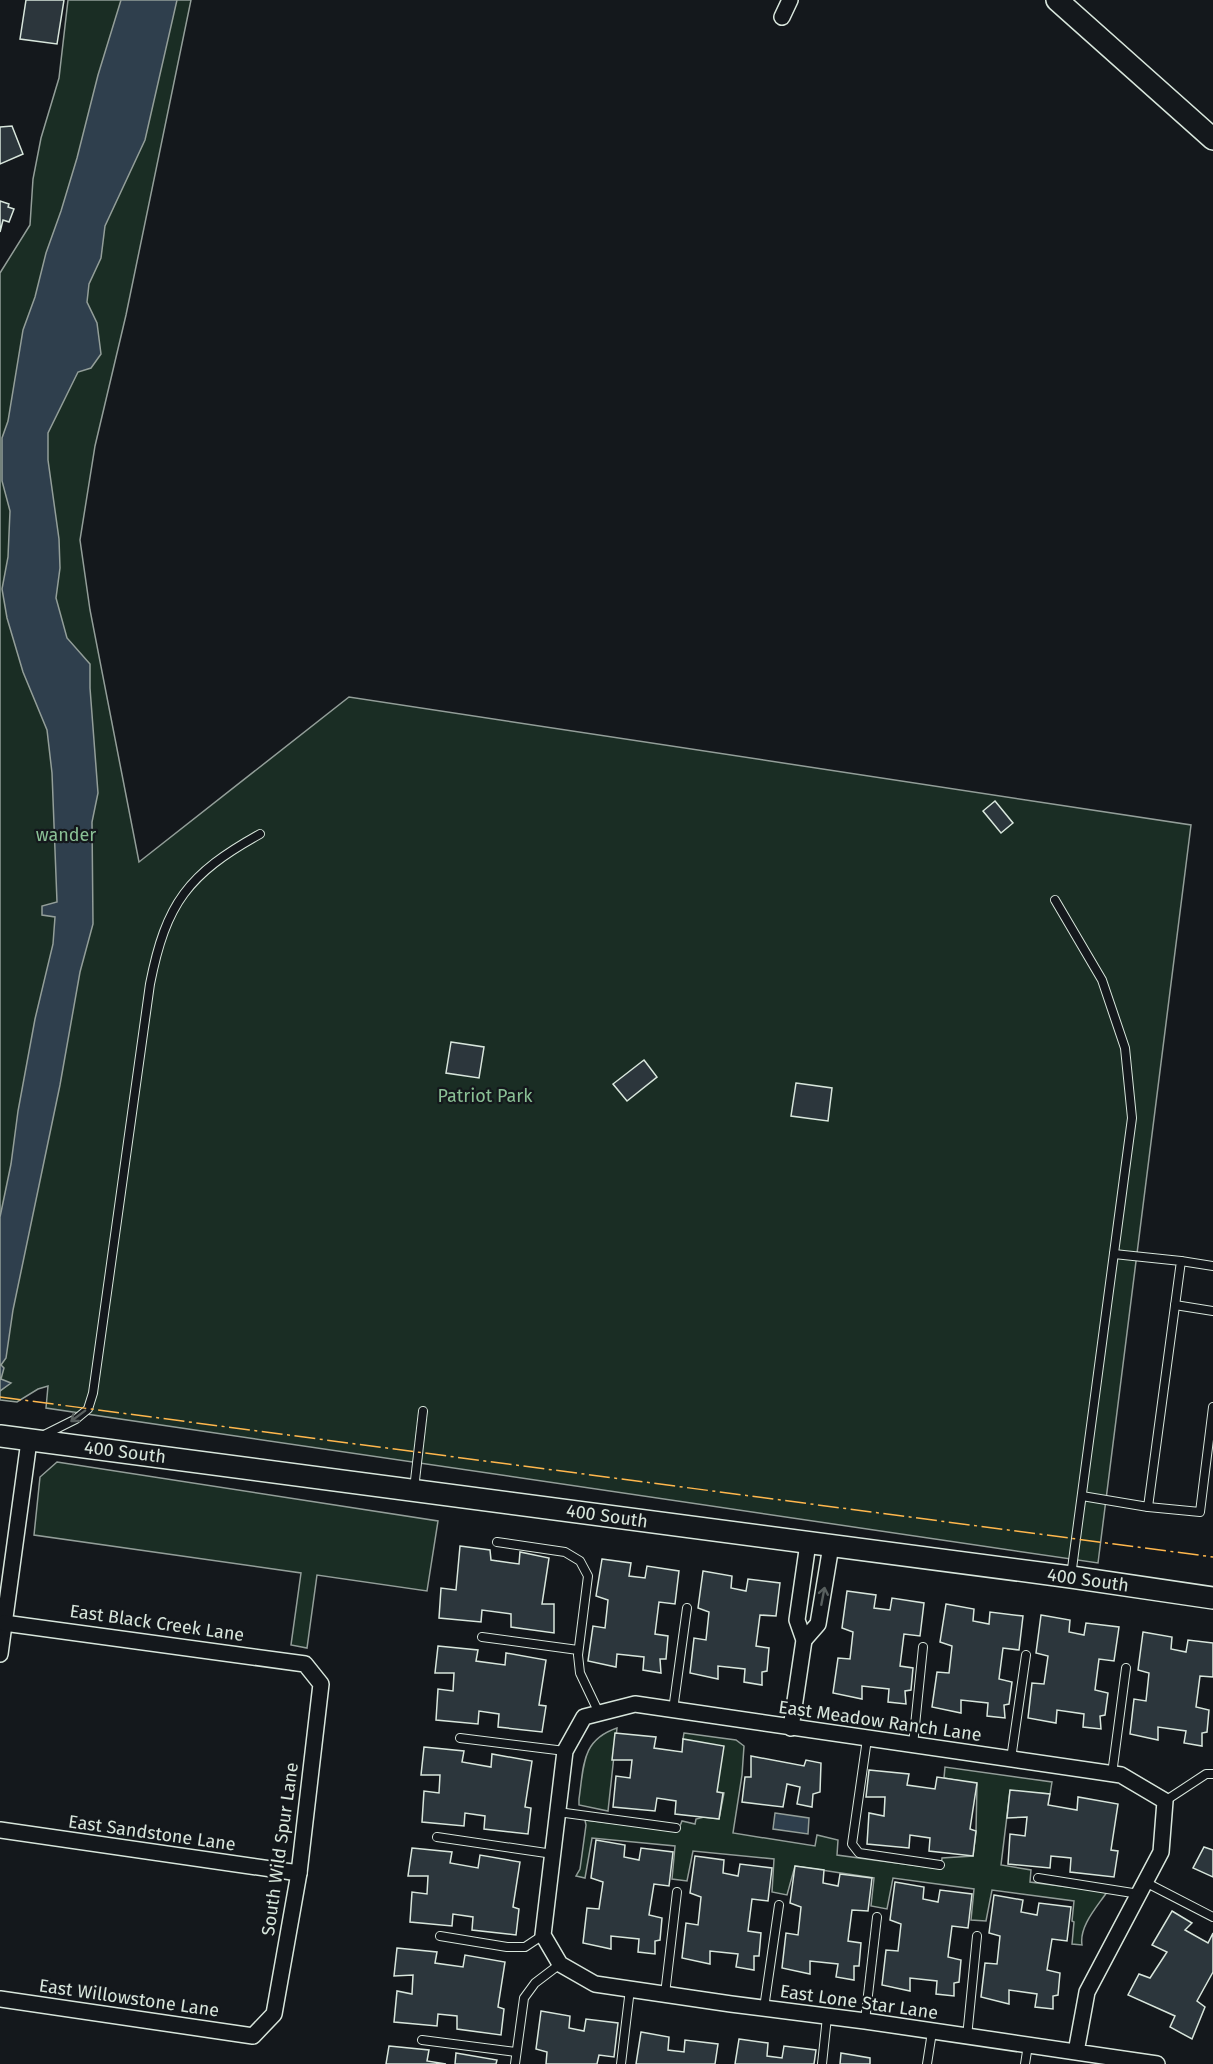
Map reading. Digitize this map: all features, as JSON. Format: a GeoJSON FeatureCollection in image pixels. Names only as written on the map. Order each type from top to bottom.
{"type":"FeatureCollection","features":[{"type":"Feature","properties":{"kind":"street"},"geometry":{"type":"LineString","coordinates":[[782,17],[790,0]]}},
{"type":"Feature","properties":{"kind":"street"},"geometry":{"type":"LineString","coordinates":[[1057,0],[1213,139]]}},
{"type":"Feature","properties":{"kind":"street","name":"400 South"},"geometry":{"type":"LineString","coordinates":[[0,1437],[1071,1577],[1213,1598]]}},
{"type":"Feature","properties":{"kind":"street"},"geometry":{"type":"LineString","coordinates":[[0,1654],[8,1542],[30,1441]]}},
{"type":"Feature","properties":{"kind":"street"},"geometry":{"type":"LineString","coordinates":[[791,1728],[804,1640],[797,1620],[808,1543]]}},
{"type":"Feature","properties":{"kind":"street"},"geometry":{"type":"LineString","coordinates":[[804,1640],[818,1624],[831,1546]]}},
{"type":"Feature","properties":{"kind":"street","name":"East Black Creek Lane"},"geometry":{"type":"LineString","coordinates":[[4,1623],[305,1664]]}},
{"type":"Feature","properties":{"kind":"street","name":"South Wild Spur Lane"},"geometry":{"type":"LineString","coordinates":[[253,2036],[274,2014],[299,1873],[321,1684],[305,1664]]}},
{"type":"Feature","properties":{"kind":"street","name":"East Meadow Ranch Lane"},"geometry":{"type":"LineString","coordinates":[[592,1715],[635,1704],[1121,1775],[1165,1801]]}},
{"type":"Feature","properties":{"kind":"street"},"geometry":{"type":"LineString","coordinates":[[560,1964],[543,1935],[565,1751],[592,1715]]}},
{"type":"Feature","properties":{"kind":"street"},"geometry":{"type":"LineString","coordinates":[[1076,2052],[1087,1992],[1161,1852],[1165,1801]]}},
{"type":"Feature","properties":{"kind":"street","name":"East Sandstone Lane"},"geometry":{"type":"LineString","coordinates":[[0,1830],[299,1873]]}},
{"type":"Feature","properties":{"kind":"street","name":"East Lone Star Lane"},"geometry":{"type":"LineString","coordinates":[[560,1964],[596,1984],[828,2017],[865,2020],[932,2032],[1076,2052],[1127,2062],[1157,2064]]}},
{"type":"Feature","properties":{"kind":"street","name":"East Willowstone Lane"},"geometry":{"type":"LineString","coordinates":[[0,1999],[253,2036]]}},
{"type":"Feature","properties":{"kind":"lane"},"geometry":{"type":"LineString","coordinates":[[30,1441],[57,1430],[88,1409],[98,1368],[148,996],[156,953],[167,921],[180,897],[199,875],[230,851],[260,834]]}},
{"type":"Feature","properties":{"kind":"lane"},"geometry":{"type":"LineString","coordinates":[[1055,900],[1102,980],[1125,1048],[1132,1118],[1071,1577]]}},
{"type":"Feature","properties":{"kind":"lane"},"geometry":{"type":"LineString","coordinates":[[1114,1254],[1213,1266]]}},
{"type":"Feature","properties":{"kind":"lane"},"geometry":{"type":"LineString","coordinates":[[1148,1507],[1181,1261]]}},
{"type":"Feature","properties":{"kind":"lane"},"geometry":{"type":"LineString","coordinates":[[1175,1305],[1213,1311]]}},
{"type":"Feature","properties":{"kind":"lane"},"geometry":{"type":"LineString","coordinates":[[1082,1496],[1148,1507],[1200,1512],[1213,1407]]}},
{"type":"Feature","properties":{"kind":"lane"},"geometry":{"type":"LineString","coordinates":[[414,1490],[423,1411]]}},
{"type":"Feature","properties":{"kind":"lane"},"geometry":{"type":"LineString","coordinates":[[497,1542],[565,1552],[580,1561],[588,1576],[578,1650],[580,1673],[592,1715]]}},
{"type":"Feature","properties":{"kind":"lane"},"geometry":{"type":"LineString","coordinates":[[673,1710],[687,1608]]}},
{"type":"Feature","properties":{"kind":"lane"},"geometry":{"type":"LineString","coordinates":[[482,1637],[578,1650]]}},
{"type":"Feature","properties":{"kind":"lane"},"geometry":{"type":"LineString","coordinates":[[913,1745],[923,1647]]}},
{"type":"Feature","properties":{"kind":"lane"},"geometry":{"type":"LineString","coordinates":[[1011,1759],[1026,1655]]}},
{"type":"Feature","properties":{"kind":"lane"},"geometry":{"type":"LineString","coordinates":[[1112,1774],[1126,1668]]}},
{"type":"Feature","properties":{"kind":"lane"},"geometry":{"type":"LineString","coordinates":[[460,1738],[565,1751]]}},
{"type":"Feature","properties":{"kind":"lane"},"geometry":{"type":"LineString","coordinates":[[867,1738],[852,1844],[859,1853],[940,1865]]}},
{"type":"Feature","properties":{"kind":"lane"},"geometry":{"type":"LineString","coordinates":[[1165,1801],[1206,1774],[1213,1774]]}},
{"type":"Feature","properties":{"kind":"lane"},"geometry":{"type":"LineString","coordinates":[[558,1812],[676,1828]]}},
{"type":"Feature","properties":{"kind":"lane"},"geometry":{"type":"LineString","coordinates":[[437,1837],[553,1854]]}},
{"type":"Feature","properties":{"kind":"lane"},"geometry":{"type":"LineString","coordinates":[[1038,1878],[1142,1888],[1213,1917]]}},
{"type":"Feature","properties":{"kind":"lane"},"geometry":{"type":"LineString","coordinates":[[665,1994],[677,1892]]}},
{"type":"Feature","properties":{"kind":"lane"},"geometry":{"type":"LineString","coordinates":[[764,2008],[779,1905]]}},
{"type":"Feature","properties":{"kind":"lane"},"geometry":{"type":"LineString","coordinates":[[865,2020],[877,1917]]}},
{"type":"Feature","properties":{"kind":"lane"},"geometry":{"type":"LineString","coordinates":[[440,1936],[507,1947],[525,1947],[543,1935]]}},
{"type":"Feature","properties":{"kind":"lane"},"geometry":{"type":"LineString","coordinates":[[967,2037],[977,1936]]}},
{"type":"Feature","properties":{"kind":"lane"},"geometry":{"type":"LineString","coordinates":[[515,2064],[524,1998],[534,1983],[560,1964]]}},
{"type":"Feature","properties":{"kind":"lane"},"geometry":{"type":"LineString","coordinates":[[621,2064],[630,1989]]}},
{"type":"Feature","properties":{"kind":"lane"},"geometry":{"type":"LineString","coordinates":[[822,2064],[828,2017]]}},
{"type":"Feature","properties":{"kind":"lane"},"geometry":{"type":"LineString","coordinates":[[927,2064],[932,2032]]}},
{"type":"Feature","properties":{"kind":"lane"},"geometry":{"type":"LineString","coordinates":[[422,2040],[516,2052]]}},
{"type":"Feature","properties":{"kind":"lane"},"geometry":{"type":"LineString","coordinates":[[1026,2064],[1028,2045]]}},
{"type":"Feature","properties":{"kind":"green space","name":"Patriot Park"},"geometry":{"type":"Polygon","coordinates":[[[68,0],[191,0],[126,315],[95,446],[80,540],[90,610],[139,862],[349,697],[1191,825],[1098,1563],[46,1408],[48,1386],[38,1389],[17,1402],[0,1400],[0,273],[30,225],[33,179],[41,138],[59,78],[68,0]]]}},
{"type":"Feature","properties":{"kind":"green space"},"geometry":{"type":"Polygon","coordinates":[[[57,1462],[438,1521],[427,1591],[317,1575],[307,1648],[291,1645],[301,1573],[34,1535],[40,1477],[57,1462]]]}},
{"type":"Feature","properties":{"kind":"green space"},"geometry":{"type":"Polygon","coordinates":[[[617,1728],[608,1811],[579,1805],[584,1765],[590,1747],[605,1733],[617,1728]]]}},
{"type":"Feature","properties":{"kind":"green space"},"geometry":{"type":"Polygon","coordinates":[[[684,1733],[736,1740],[744,1746],[733,1833],[815,1846],[817,1835],[838,1840],[837,1855],[941,1869],[942,1858],[973,1856],[976,1831],[977,1784],[944,1778],[945,1767],[1052,1782],[1050,1794],[1010,1791],[1001,1865],[1031,1870],[1030,1882],[1107,1892],[1086,1924],[1082,1945],[1072,1944],[1074,1901],[992,1890],[986,1921],[971,1920],[974,1889],[893,1878],[887,1909],[871,1906],[874,1878],[795,1866],[787,1895],[772,1892],[774,1859],[693,1851],[687,1881],[672,1879],[675,1846],[592,1838],[585,1878],[576,1876],[580,1869],[585,1820],[678,1831],[682,1821],[695,1824],[696,1819],[704,1817],[719,1819],[724,1793],[717,1792],[683,1739],[684,1733]]]}},
{"type":"Feature","properties":{"kind":"water"},"geometry":{"type":"Polygon","coordinates":[[[121,0],[177,0],[145,140],[105,226],[101,258],[89,284],[87,302],[97,323],[101,354],[91,368],[78,372],[48,433],[48,460],[59,539],[60,568],[56,598],[67,638],[90,664],[98,793],[92,822],[93,924],[80,972],[60,1085],[13,1310],[6,1358],[1,1365],[4,1368],[1,1379],[11,1383],[0,1391],[0,1217],[35,1019],[53,944],[55,917],[42,915],[42,906],[57,902],[52,773],[47,730],[23,672],[7,618],[2,589],[8,557],[10,511],[2,481],[2,438],[8,421],[23,330],[77,158],[98,75],[121,0]]]}},
{"type":"Feature","properties":{"kind":"water"},"geometry":{"type":"Polygon","coordinates":[[[775,1813],[809,1818],[808,1834],[773,1829],[775,1813]]]}},
{"type":"Feature","properties":{"kind":"building"},"geometry":{"type":"Polygon","coordinates":[[[26,0],[64,0],[57,44],[20,39],[26,0]]]}},
{"type":"Feature","properties":{"kind":"building"},"geometry":{"type":"Polygon","coordinates":[[[12,126],[23,154],[0,164],[0,127],[12,126]]]}},
{"type":"Feature","properties":{"kind":"building"},"geometry":{"type":"Polygon","coordinates":[[[0,201],[9,204],[8,207],[14,209],[9,222],[3,220],[0,232],[0,201]]]}},
{"type":"Feature","properties":{"kind":"building"},"geometry":{"type":"Polygon","coordinates":[[[995,801],[1013,823],[1001,833],[983,811],[995,801]]]}},
{"type":"Feature","properties":{"kind":"building"},"geometry":{"type":"Polygon","coordinates":[[[451,1042],[484,1047],[479,1078],[446,1073],[451,1042]]]}},
{"type":"Feature","properties":{"kind":"building"},"geometry":{"type":"Polygon","coordinates":[[[644,1060],[657,1077],[627,1101],[613,1084],[644,1060]]]}},
{"type":"Feature","properties":{"kind":"building"},"geometry":{"type":"Polygon","coordinates":[[[796,1083],[832,1088],[828,1121],[791,1116],[796,1083]]]}},
{"type":"Feature","properties":{"kind":"building"},"geometry":{"type":"Polygon","coordinates":[[[460,1546],[490,1550],[491,1560],[519,1564],[520,1552],[549,1558],[542,1604],[554,1604],[554,1633],[511,1627],[511,1614],[482,1610],[481,1622],[439,1618],[441,1588],[456,1590],[460,1546]]]}},
{"type":"Feature","properties":{"kind":"building"},"geometry":{"type":"Polygon","coordinates":[[[602,1559],[631,1563],[629,1576],[645,1578],[647,1566],[679,1571],[675,1604],[659,1602],[655,1634],[668,1636],[666,1659],[660,1659],[661,1673],[643,1670],[644,1657],[617,1654],[616,1667],[588,1661],[593,1626],[605,1628],[608,1600],[596,1596],[602,1559]]]}},
{"type":"Feature","properties":{"kind":"building"},"geometry":{"type":"Polygon","coordinates":[[[703,1571],[732,1576],[731,1588],[746,1591],[748,1579],[780,1583],[776,1616],[760,1615],[756,1646],[769,1648],[767,1671],[762,1672],[762,1685],[744,1682],[745,1669],[718,1666],[718,1679],[690,1673],[694,1638],[706,1640],[709,1612],[698,1608],[703,1571]]]}},
{"type":"Feature","properties":{"kind":"building"},"geometry":{"type":"Polygon","coordinates":[[[847,1591],[876,1595],[874,1608],[890,1610],[892,1598],[924,1603],[920,1636],[904,1634],[900,1666],[913,1668],[911,1690],[905,1691],[906,1704],[888,1702],[889,1689],[862,1686],[862,1699],[833,1693],[838,1658],[850,1659],[853,1632],[842,1628],[847,1591]]]}},
{"type":"Feature","properties":{"kind":"building"},"geometry":{"type":"Polygon","coordinates":[[[946,1604],[974,1609],[973,1621],[989,1624],[990,1612],[1023,1616],[1019,1650],[1003,1648],[999,1679],[1012,1682],[1009,1704],[1004,1705],[1005,1718],[987,1716],[988,1703],[961,1700],[961,1713],[932,1707],[937,1672],[949,1673],[952,1646],[940,1642],[946,1604]]]}},
{"type":"Feature","properties":{"kind":"building"},"geometry":{"type":"Polygon","coordinates":[[[1041,1615],[1070,1620],[1069,1632],[1084,1635],[1086,1623],[1119,1627],[1114,1661],[1099,1659],[1095,1690],[1108,1693],[1105,1715],[1100,1716],[1101,1729],[1083,1727],[1084,1714],[1057,1710],[1056,1723],[1028,1718],[1032,1683],[1044,1684],[1048,1656],[1036,1653],[1041,1615]]]}},
{"type":"Feature","properties":{"kind":"building"},"geometry":{"type":"Polygon","coordinates":[[[1143,1632],[1172,1637],[1171,1649],[1186,1652],[1188,1640],[1213,1643],[1213,1677],[1200,1676],[1196,1707],[1209,1710],[1207,1732],[1202,1733],[1202,1746],[1184,1743],[1186,1731],[1158,1727],[1158,1740],[1130,1734],[1134,1699],[1146,1701],[1149,1673],[1138,1670],[1143,1632]]]}},
{"type":"Feature","properties":{"kind":"building"},"geometry":{"type":"Polygon","coordinates":[[[438,1646],[478,1650],[476,1661],[505,1665],[506,1653],[546,1660],[539,1705],[546,1706],[542,1732],[498,1727],[499,1714],[479,1711],[478,1724],[436,1720],[438,1689],[453,1691],[454,1673],[435,1673],[438,1646]]]}},
{"type":"Feature","properties":{"kind":"building"},"geometry":{"type":"Polygon","coordinates":[[[615,1733],[656,1737],[654,1748],[682,1752],[683,1739],[724,1746],[717,1792],[723,1793],[719,1819],[675,1814],[676,1801],[657,1798],[655,1811],[613,1807],[616,1776],[630,1778],[632,1760],[612,1760],[615,1733]]]}},
{"type":"Feature","properties":{"kind":"building"},"geometry":{"type":"Polygon","coordinates":[[[424,1747],[464,1751],[462,1762],[491,1767],[492,1754],[532,1761],[525,1807],[531,1808],[528,1834],[484,1829],[485,1816],[465,1813],[464,1826],[422,1822],[424,1791],[439,1793],[440,1775],[421,1775],[424,1747]]]}},
{"type":"Feature","properties":{"kind":"building"},"geometry":{"type":"Polygon","coordinates":[[[751,1756],[804,1766],[806,1760],[821,1763],[820,1792],[813,1794],[812,1807],[797,1804],[800,1787],[787,1784],[783,1807],[742,1802],[745,1777],[751,1777],[751,1756]]]}},
{"type":"Feature","properties":{"kind":"building"},"geometry":{"type":"Polygon","coordinates":[[[869,1770],[909,1774],[907,1785],[935,1789],[937,1777],[977,1783],[970,1829],[976,1831],[973,1856],[929,1851],[930,1838],[910,1835],[909,1848],[867,1844],[869,1813],[884,1816],[885,1797],[866,1797],[869,1770]]]}},
{"type":"Feature","properties":{"kind":"building"},"geometry":{"type":"Polygon","coordinates":[[[1010,1790],[1050,1794],[1048,1805],[1077,1810],[1078,1797],[1118,1804],[1111,1850],[1118,1851],[1114,1877],[1070,1872],[1071,1858],[1051,1856],[1050,1868],[1008,1864],[1010,1834],[1025,1836],[1027,1817],[1007,1818],[1010,1790]]]}},
{"type":"Feature","properties":{"kind":"building"},"geometry":{"type":"Polygon","coordinates":[[[596,1840],[625,1845],[624,1857],[639,1860],[641,1848],[673,1852],[669,1886],[654,1884],[649,1915],[662,1918],[660,1940],[655,1941],[655,1954],[638,1952],[639,1939],[611,1936],[611,1949],[583,1943],[587,1908],[599,1909],[603,1882],[591,1878],[596,1840]]]}},
{"type":"Feature","properties":{"kind":"building"},"geometry":{"type":"Polygon","coordinates":[[[1204,1847],[1213,1850],[1213,1877],[1193,1868],[1204,1847]]]}},
{"type":"Feature","properties":{"kind":"building"},"geometry":{"type":"Polygon","coordinates":[[[412,1848],[452,1852],[450,1863],[478,1868],[480,1855],[520,1862],[513,1907],[519,1909],[516,1935],[472,1930],[473,1917],[453,1914],[452,1926],[410,1922],[412,1892],[427,1894],[428,1876],[408,1876],[412,1848]]]}},
{"type":"Feature","properties":{"kind":"building"},"geometry":{"type":"Polygon","coordinates":[[[695,1856],[724,1860],[723,1873],[738,1876],[740,1864],[772,1868],[768,1901],[752,1899],[748,1931],[761,1933],[759,1956],[754,1956],[754,1970],[736,1967],[738,1954],[710,1951],[710,1964],[682,1958],[686,1923],[698,1925],[701,1897],[690,1893],[695,1856]]]}},
{"type":"Feature","properties":{"kind":"building"},"geometry":{"type":"Polygon","coordinates":[[[795,1866],[824,1870],[823,1883],[838,1886],[840,1874],[872,1878],[868,1911],[852,1910],[848,1941],[861,1943],[859,1966],[854,1966],[854,1980],[836,1977],[838,1964],[810,1961],[810,1974],[782,1968],[786,1933],[798,1935],[801,1907],[790,1903],[795,1866]]]}},
{"type":"Feature","properties":{"kind":"building"},"geometry":{"type":"Polygon","coordinates":[[[895,1882],[924,1887],[923,1899],[938,1902],[940,1890],[972,1894],[968,1928],[952,1926],[948,1957],[961,1960],[959,1982],[954,1983],[954,1996],[936,1994],[937,1981],[910,1978],[910,1991],[882,1985],[886,1950],[898,1951],[901,1924],[890,1920],[895,1882]]]}},
{"type":"Feature","properties":{"kind":"building"},"geometry":{"type":"Polygon","coordinates":[[[994,1895],[1023,1900],[1021,1912],[1037,1915],[1039,1903],[1071,1907],[1067,1941],[1052,1939],[1047,1970],[1060,1973],[1058,1995],[1053,1996],[1053,2009],[1035,2007],[1037,1994],[1009,1990],[1009,2004],[981,1997],[985,1963],[997,1964],[1000,1936],[989,1933],[994,1895]]]}},
{"type":"Feature","properties":{"kind":"building"},"geometry":{"type":"Polygon","coordinates":[[[1172,1911],[1192,1923],[1185,1930],[1208,1943],[1213,1933],[1213,1972],[1197,2001],[1205,2007],[1192,2039],[1170,2027],[1175,2016],[1128,1995],[1139,1974],[1150,1978],[1167,1952],[1152,1945],[1172,1911]]]}},
{"type":"Feature","properties":{"kind":"building"},"geometry":{"type":"Polygon","coordinates":[[[397,1948],[437,1952],[435,1963],[463,1967],[465,1955],[505,1962],[498,2007],[504,2009],[501,2035],[457,2029],[457,2016],[438,2014],[437,2026],[394,2022],[397,1991],[412,1994],[413,1975],[394,1976],[397,1948]]]}},
{"type":"Feature","properties":{"kind":"building"},"geometry":{"type":"Polygon","coordinates":[[[541,2011],[570,2016],[569,2028],[584,2031],[586,2019],[618,2023],[614,2057],[599,2055],[597,2064],[546,2064],[547,2052],[536,2049],[541,2011]]]}},
{"type":"Feature","properties":{"kind":"building"},"geometry":{"type":"Polygon","coordinates":[[[641,2032],[669,2037],[668,2050],[684,2052],[685,2040],[718,2044],[715,2064],[636,2064],[641,2032]]]}},
{"type":"Feature","properties":{"kind":"building"},"geometry":{"type":"Polygon","coordinates":[[[739,2039],[768,2043],[767,2056],[782,2058],[784,2046],[816,2050],[814,2064],[735,2064],[739,2039]]]}},
{"type":"Feature","properties":{"kind":"building"},"geometry":{"type":"Polygon","coordinates":[[[389,2046],[429,2050],[427,2061],[446,2064],[386,2064],[389,2046]]]}},
{"type":"Feature","properties":{"kind":"building"},"geometry":{"type":"Polygon","coordinates":[[[456,2053],[497,2060],[496,2064],[455,2064],[456,2053]]]}},
{"type":"Feature","properties":{"kind":"building"},"geometry":{"type":"Polygon","coordinates":[[[841,2053],[870,2058],[870,2064],[840,2064],[841,2053]]]}},
{"type":"Feature","properties":{"kind":"power"},"geometry":{"type":"LineString","coordinates":[[0,1397],[1213,1557]]}},
{"type":"Feature","properties":{"kind":"park label","name":"wander"},"geometry":{"type":"Point","coordinates":[66,835]}}]}
